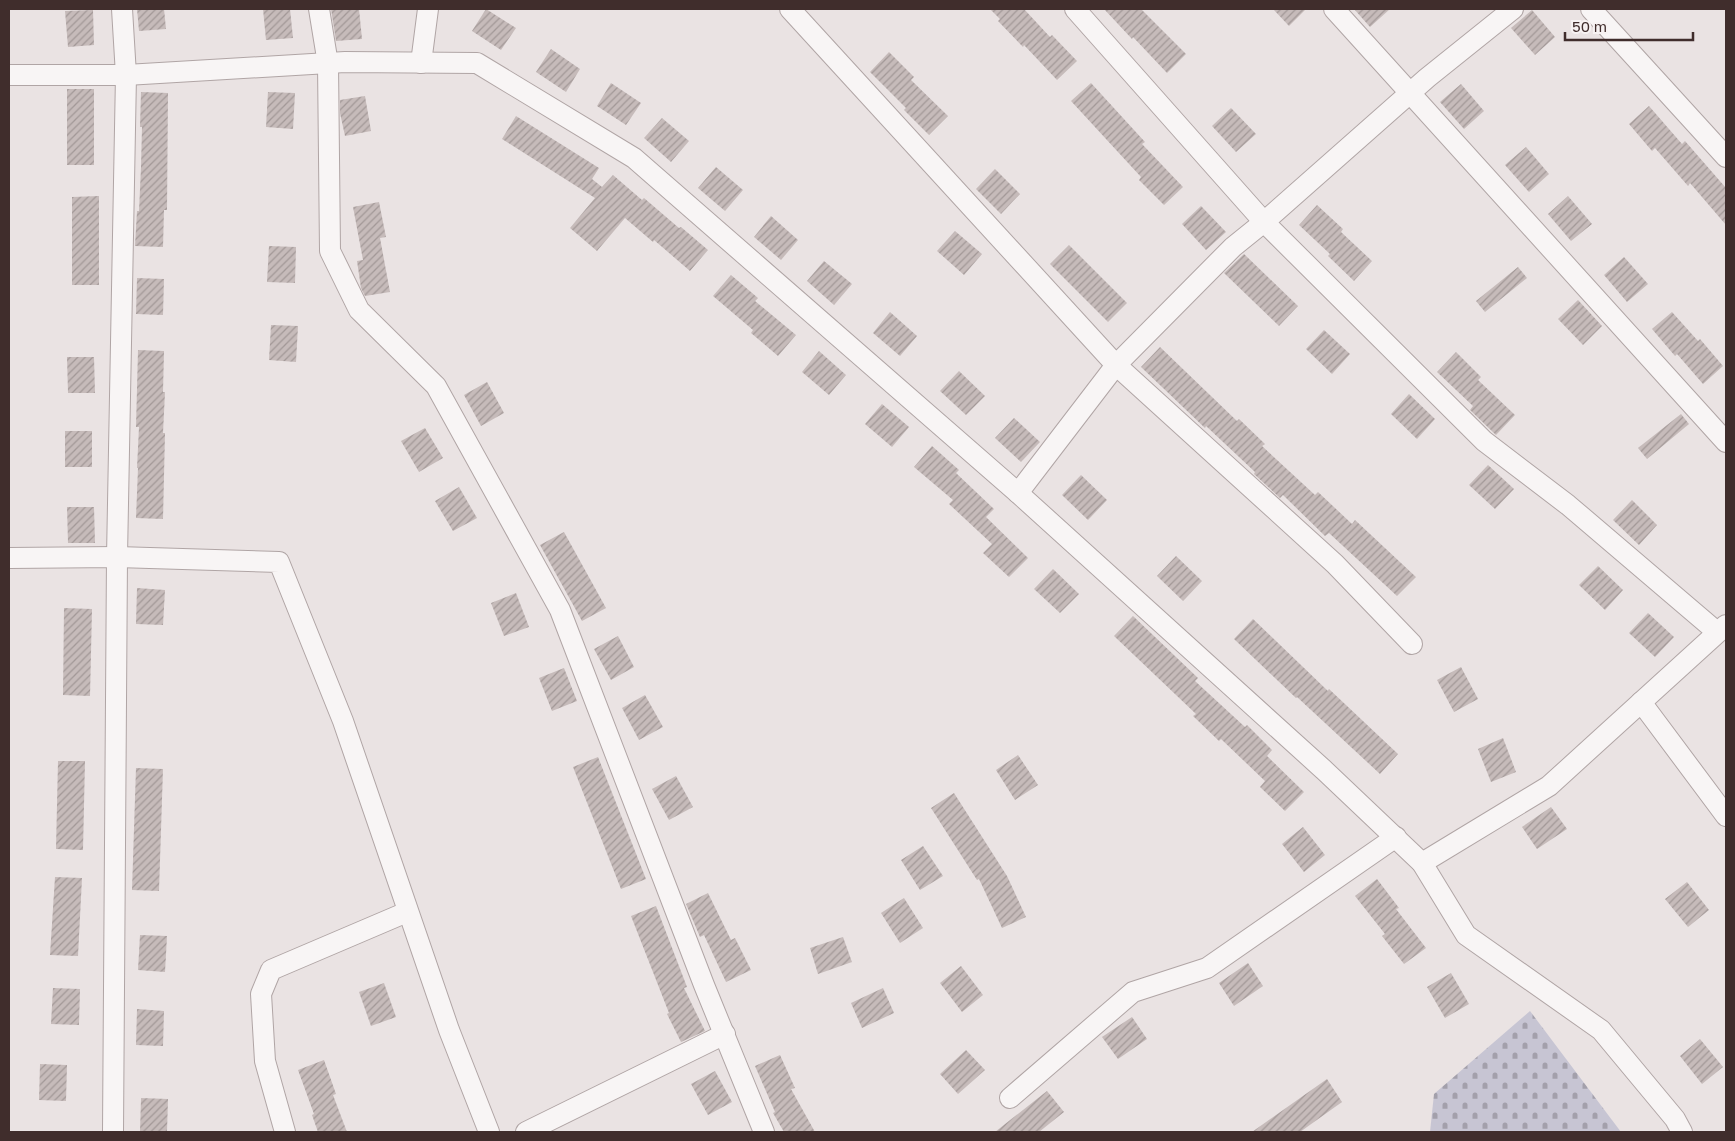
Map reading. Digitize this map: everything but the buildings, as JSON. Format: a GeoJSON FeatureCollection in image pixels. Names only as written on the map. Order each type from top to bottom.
{"type":"FeatureCollection","features":[{"type":"Feature","properties":{"kind":"street"},"geometry":{"type":"LineString","coordinates":[[112,1132],[116,557],[126,75],[122,9]]}},
{"type":"Feature","properties":{"kind":"street"},"geometry":{"type":"LineString","coordinates":[[319,9],[328,64],[330,251],[359,310],[436,386],[560,610],[764,1132]]}},
{"type":"Feature","properties":{"kind":"street"},"geometry":{"type":"LineString","coordinates":[[421,63],[428,9]]}},
{"type":"Feature","properties":{"kind":"street"},"geometry":{"type":"LineString","coordinates":[[790,9],[1116,365],[1335,564],[1412,644]]}},
{"type":"Feature","properties":{"kind":"street"},"geometry":{"type":"LineString","coordinates":[[1075,9],[1264,222],[1484,441],[1568,504],[1722,628],[1549,786],[1422,863]]}},
{"type":"Feature","properties":{"kind":"street"},"geometry":{"type":"LineString","coordinates":[[1334,9],[1726,442]]}},
{"type":"Feature","properties":{"kind":"street"},"geometry":{"type":"LineString","coordinates":[[1018,493],[1116,365],[1234,247],[1411,92],[1513,9]]}},
{"type":"Feature","properties":{"kind":"street"},"geometry":{"type":"LineString","coordinates":[[1591,9],[1726,157]]}},
{"type":"Feature","properties":{"kind":"street"},"geometry":{"type":"LineString","coordinates":[[9,75],[126,75],[345,62],[477,63],[634,158],[1018,493],[1324,770],[1422,863],[1466,935],[1601,1030],[1675,1119],[1682,1132]]}},
{"type":"Feature","properties":{"kind":"street"},"geometry":{"type":"LineString","coordinates":[[9,558],[116,557],[279,562],[343,721],[448,1030],[489,1132]]}},
{"type":"Feature","properties":{"kind":"street"},"geometry":{"type":"LineString","coordinates":[[1641,702],[1726,816]]}},
{"type":"Feature","properties":{"kind":"street"},"geometry":{"type":"LineString","coordinates":[[1010,1098],[1133,992],[1207,968],[1396,837]]}},
{"type":"Feature","properties":{"kind":"street"},"geometry":{"type":"LineString","coordinates":[[285,1132],[265,1061],[261,994],[271,970],[407,912]]}},
{"type":"Feature","properties":{"kind":"street"},"geometry":{"type":"LineString","coordinates":[[526,1132],[725,1034]]}},
{"type":"Feature","properties":{"kind":"green space"},"geometry":{"type":"Polygon","coordinates":[[[1530,1011],[1621,1132],[1430,1132],[1434,1094],[1530,1011]]]}}]}
